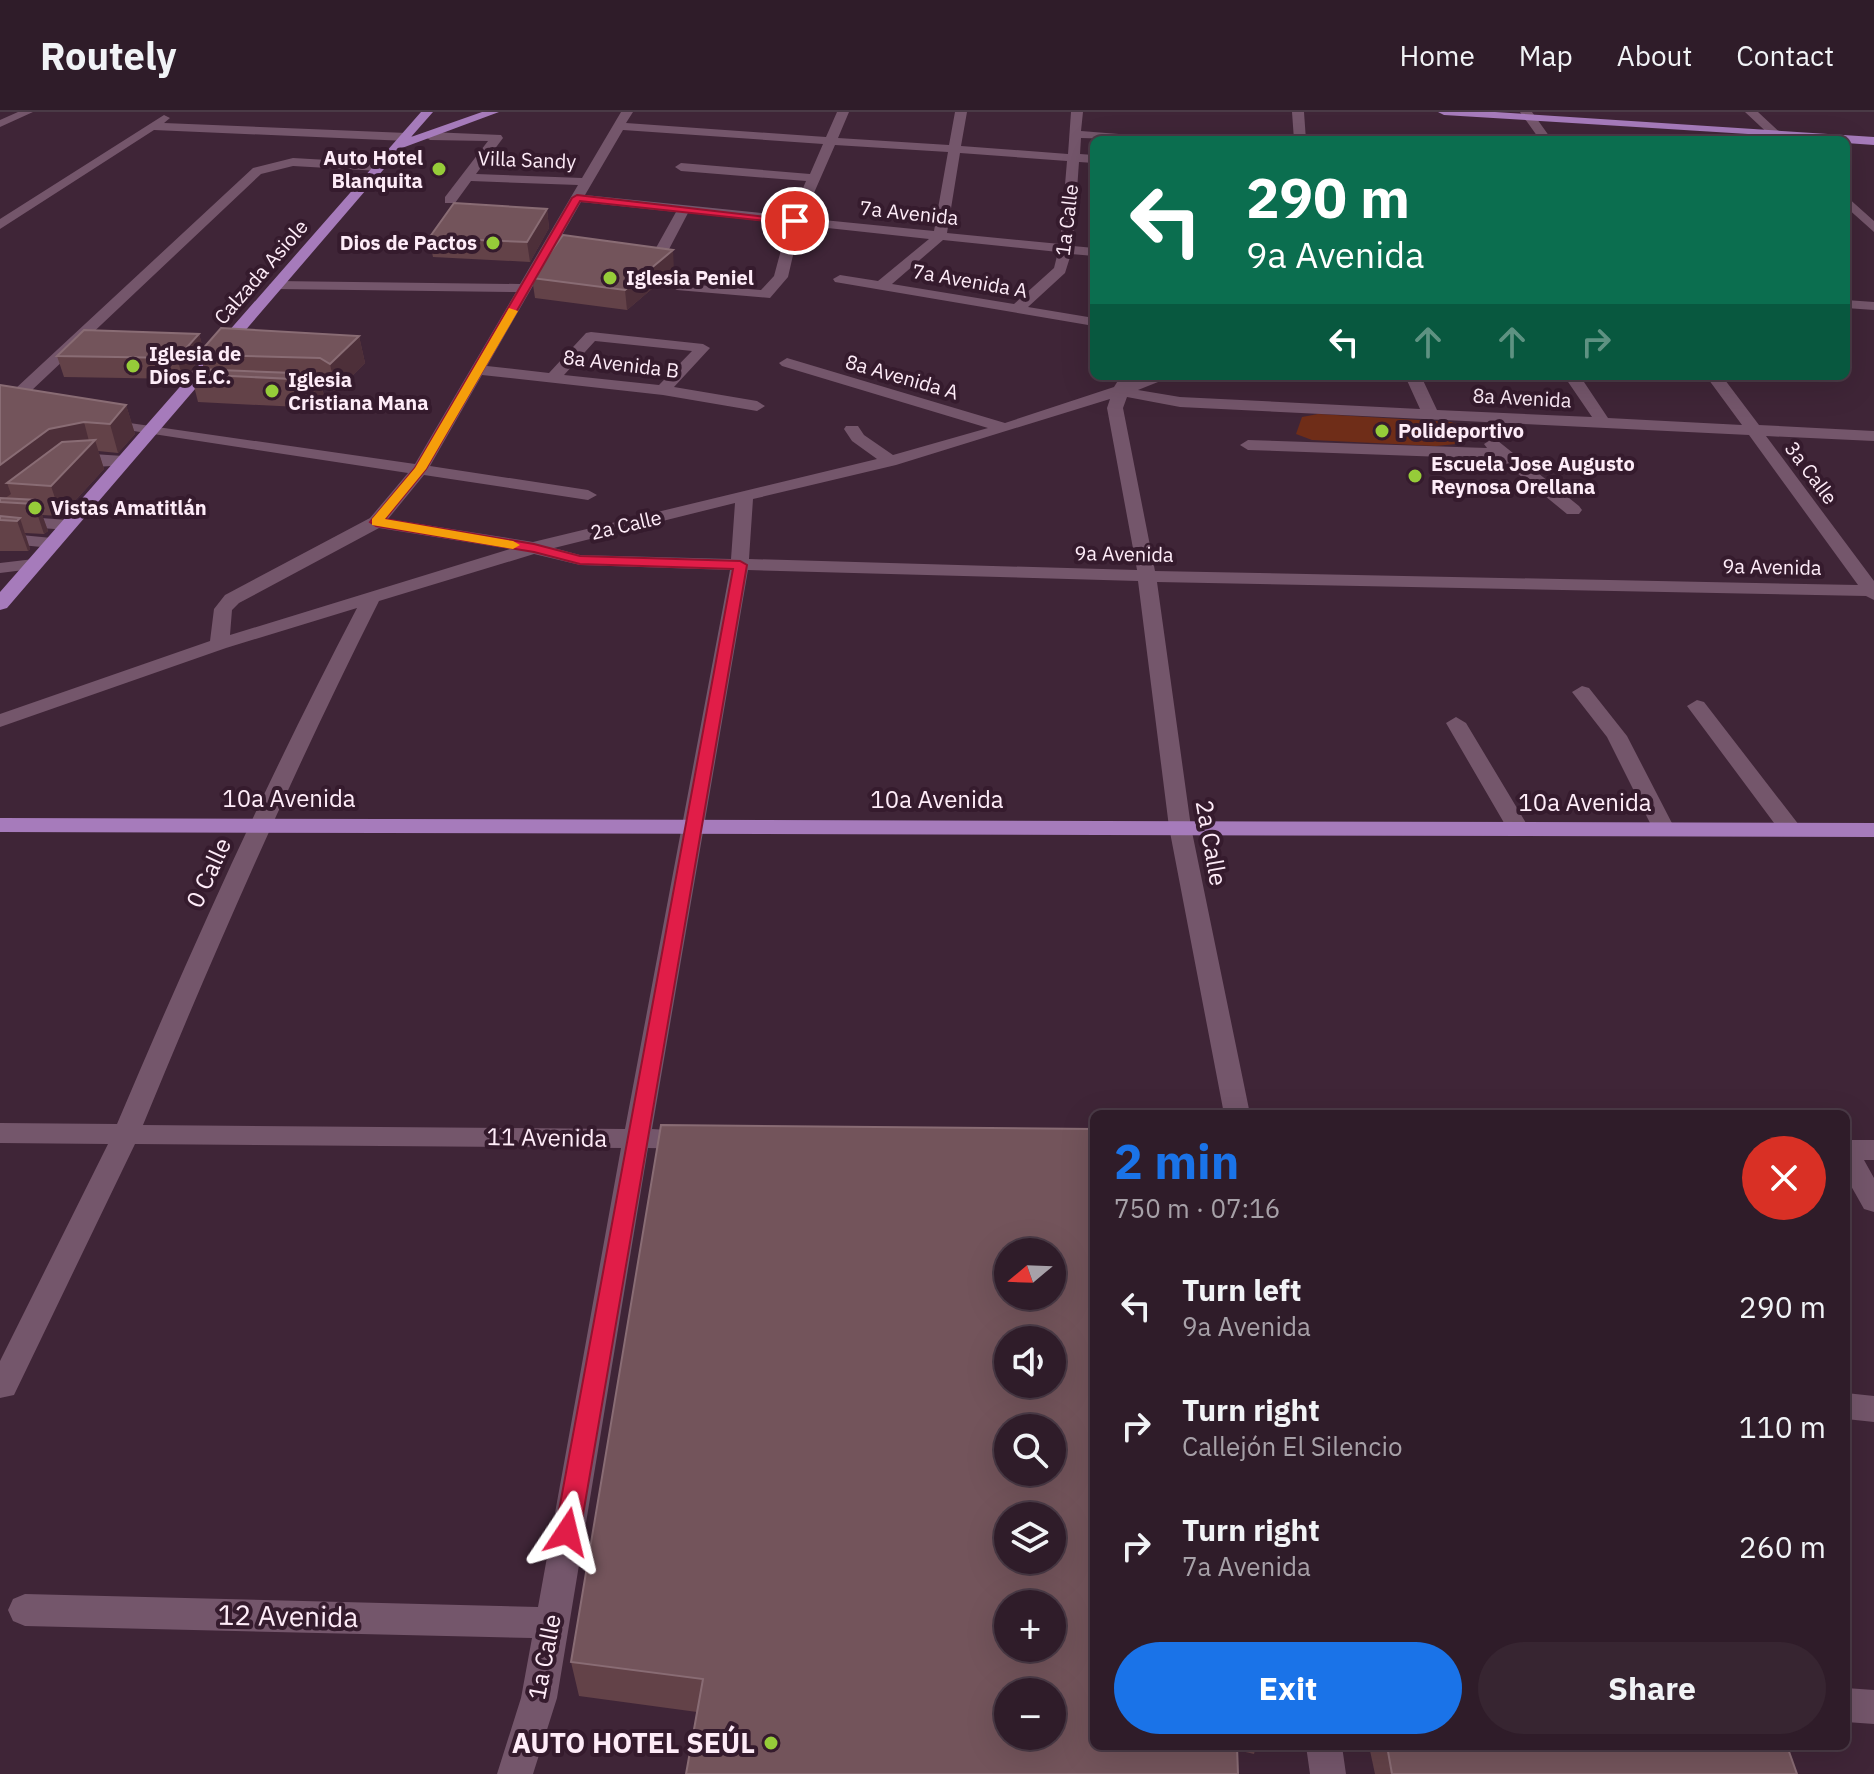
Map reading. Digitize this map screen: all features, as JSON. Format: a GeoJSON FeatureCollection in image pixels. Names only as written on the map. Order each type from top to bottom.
{"type":"FeatureCollection","features":[{"type":"Feature","properties":{"kind":"main road","name":"Calzada Asiole"},"geometry":{"type":"LineString","coordinates":[[0,604],[427,112]]}},
{"type":"Feature","properties":{"kind":"main road"},"geometry":{"type":"LineString","coordinates":[[403,142],[430,136],[493,112]]}},
{"type":"Feature","properties":{"kind":"main road"},"geometry":{"type":"LineString","coordinates":[[1444,112],[1528,115],[1768,136]]}},
{"type":"Feature","properties":{"kind":"main road"},"geometry":{"type":"LineString","coordinates":[[1850,140],[1874,141]]}},
{"type":"Feature","properties":{"kind":"main road","name":"10a Avenida"},"geometry":{"type":"LineString","coordinates":[[0,825],[1874,830]]}},
{"type":"Feature","properties":{"kind":"street"},"geometry":{"type":"LineString","coordinates":[[0,124],[27,112]]}},
{"type":"Feature","properties":{"kind":"street"},"geometry":{"type":"LineString","coordinates":[[0,225],[173,112]]}},
{"type":"Feature","properties":{"kind":"street"},"geometry":{"type":"LineString","coordinates":[[677,286],[765,295],[781,277],[795,221],[843,112]]}},
{"type":"Feature","properties":{"kind":"street"},"geometry":{"type":"LineString","coordinates":[[881,286],[940,236],[961,112]]}},
{"type":"Feature","properties":{"kind":"street","name":"1a Calle"},"geometry":{"type":"LineString","coordinates":[[1017,309],[1060,270],[1076,200],[1074,158],[1077,112]]}},
{"type":"Feature","properties":{"kind":"street"},"geometry":{"type":"LineString","coordinates":[[1298,112],[1300,136]]}},
{"type":"Feature","properties":{"kind":"street"},"geometry":{"type":"LineString","coordinates":[[1751,112],[1778,136]]}},
{"type":"Feature","properties":{"kind":"street"},"geometry":{"type":"LineString","coordinates":[[1528,115],[1543,136]]}},
{"type":"Feature","properties":{"kind":"street"},"geometry":{"type":"LineString","coordinates":[[219,644],[223,609],[232,599],[376,522],[420,469],[623,119],[830,141],[1090,159]]}},
{"type":"Feature","properties":{"kind":"street"},"geometry":{"type":"LineString","coordinates":[[152,126],[403,142]]}},
{"type":"Feature","properties":{"kind":"street"},"geometry":{"type":"LineString","coordinates":[[1075,134],[1098,136]]}},
{"type":"Feature","properties":{"kind":"street","name":"Villa Sandy"},"geometry":{"type":"LineString","coordinates":[[430,136],[492,135],[497,138],[450,200]]}},
{"type":"Feature","properties":{"kind":"street"},"geometry":{"type":"LineString","coordinates":[[9,406],[257,171],[293,162],[380,167]]}},
{"type":"Feature","properties":{"kind":"street"},"geometry":{"type":"LineString","coordinates":[[681,167],[814,178]]}},
{"type":"Feature","properties":{"kind":"street","name":"Villa Sandy"},"geometry":{"type":"LineString","coordinates":[[467,177],[586,182]]}},
{"type":"Feature","properties":{"kind":"street","name":"7a Avenida"},"geometry":{"type":"LineString","coordinates":[[577,198],[1090,252]]}},
{"type":"Feature","properties":{"kind":"street"},"geometry":{"type":"LineString","coordinates":[[659,255],[684,209]]}},
{"type":"Feature","properties":{"kind":"street"},"geometry":{"type":"LineString","coordinates":[[1852,212],[1874,213]]}},
{"type":"Feature","properties":{"kind":"street"},"geometry":{"type":"LineString","coordinates":[[1852,212],[1874,228]]}},
{"type":"Feature","properties":{"kind":"street","name":"7a Avenida A"},"geometry":{"type":"LineString","coordinates":[[840,279],[1090,321]]}},
{"type":"Feature","properties":{"kind":"street"},"geometry":{"type":"LineString","coordinates":[[276,285],[526,288]]}},
{"type":"Feature","properties":{"kind":"street"},"geometry":{"type":"LineString","coordinates":[[1850,304],[1874,306]]}},
{"type":"Feature","properties":{"kind":"street"},"geometry":{"type":"LineString","coordinates":[[553,378],[591,336],[703,348],[663,390]]}},
{"type":"Feature","properties":{"kind":"street","name":"8a Avenida A"},"geometry":{"type":"LineString","coordinates":[[787,363],[1005,428]]}},
{"type":"Feature","properties":{"kind":"street","name":"8a Avenida B"},"geometry":{"type":"LineString","coordinates":[[479,370],[663,390],[757,406]]}},
{"type":"Feature","properties":{"kind":"street"},"geometry":{"type":"LineString","coordinates":[[1123,384],[1144,380]]}},
{"type":"Feature","properties":{"kind":"street"},"geometry":{"type":"LineString","coordinates":[[1415,380],[1431,415]]}},
{"type":"Feature","properties":{"kind":"street"},"geometry":{"type":"LineString","coordinates":[[1575,380],[1605,425]]}},
{"type":"Feature","properties":{"kind":"street","name":"3a Calle"},"geometry":{"type":"LineString","coordinates":[[1717,380],[1873,592]]}},
{"type":"Feature","properties":{"kind":"street","name":"2a Calle"},"geometry":{"type":"LineString","coordinates":[[0,721],[219,644],[534,548],[890,461],[1005,428],[1123,384]]}},
{"type":"Feature","properties":{"kind":"street","name":"2a Calle"},"geometry":{"type":"LineString","coordinates":[[1123,384],[1115,408],[1147,576],[1180,827],[1236,1110]]}},
{"type":"Feature","properties":{"kind":"street","name":"8a Avenida"},"geometry":{"type":"LineString","coordinates":[[1123,384],[1161,400],[1605,425],[1874,436]]}},
{"type":"Feature","properties":{"kind":"street"},"geometry":{"type":"LineString","coordinates":[[184,390],[208,390]]}},
{"type":"Feature","properties":{"kind":"street"},"geometry":{"type":"LineString","coordinates":[[1268,406],[1302,447]]}},
{"type":"Feature","properties":{"kind":"street"},"geometry":{"type":"LineString","coordinates":[[79,417],[588,495]]}},
{"type":"Feature","properties":{"kind":"street"},"geometry":{"type":"LineString","coordinates":[[1459,417],[1573,510]]}},
{"type":"Feature","properties":{"kind":"street"},"geometry":{"type":"LineString","coordinates":[[852,429],[858,438],[890,461]]}},
{"type":"Feature","properties":{"kind":"street"},"geometry":{"type":"LineString","coordinates":[[1248,445],[1504,454]]}},
{"type":"Feature","properties":{"kind":"street"},"geometry":{"type":"LineString","coordinates":[[55,472],[66,464],[83,459],[123,461]]}},
{"type":"Feature","properties":{"kind":"street","name":"1a Calle"},"geometry":{"type":"LineString","coordinates":[[515,1774],[539,1698],[691,826],[740,565],[744,497]]}},
{"type":"Feature","properties":{"kind":"street"},"geometry":{"type":"LineString","coordinates":[[4,513],[68,525]]}},
{"type":"Feature","properties":{"kind":"street","name":"9a Avenida"},"geometry":{"type":"LineString","coordinates":[[376,522],[534,548],[580,560],[1873,592]]}},
{"type":"Feature","properties":{"kind":"street"},"geometry":{"type":"LineString","coordinates":[[0,538],[52,543]]}},
{"type":"Feature","properties":{"kind":"street"},"geometry":{"type":"LineString","coordinates":[[0,568],[34,564]]}},
{"type":"Feature","properties":{"kind":"street","name":"0 Calle"},"geometry":{"type":"LineString","coordinates":[[3,1386],[126,1134],[201,953],[321,696],[372,597]]}},
{"type":"Feature","properties":{"kind":"street"},"geometry":{"type":"LineString","coordinates":[[1582,692],[1617,736],[1664,829]]}},
{"type":"Feature","properties":{"kind":"street"},"geometry":{"type":"LineString","coordinates":[[1697,706],[1791,830]]}},
{"type":"Feature","properties":{"kind":"street"},"geometry":{"type":"LineString","coordinates":[[1456,723],[1518,828]]}},
{"type":"Feature","properties":{"kind":"street","name":"11 Avenida"},"geometry":{"type":"LineString","coordinates":[[0,1133],[715,1140]]}},
{"type":"Feature","properties":{"kind":"street"},"geometry":{"type":"LineString","coordinates":[[1850,1151],[1874,1150]]}},
{"type":"Feature","properties":{"kind":"street"},"geometry":{"type":"LineString","coordinates":[[1850,1158],[1874,1202]]}},
{"type":"Feature","properties":{"kind":"street"},"geometry":{"type":"LineString","coordinates":[[1850,1406],[1874,1409]]}},
{"type":"Feature","properties":{"kind":"street","name":"12 Avenida"},"geometry":{"type":"LineString","coordinates":[[25,1610],[551,1623]]}},
{"type":"Feature","properties":{"kind":"street"},"geometry":{"type":"LineString","coordinates":[[1850,1705],[1874,1707]]}},
{"type":"Feature","properties":{"kind":"street"},"geometry":{"type":"LineString","coordinates":[[1325,1750],[1328,1774]]}},
{"type":"Feature","properties":{"kind":"shaded area","name":"Polideportivo"},"geometry":{"type":"Polygon","coordinates":[[[1318,414],[1451,422],[1466,428],[1470,437],[1456,444],[1436,446],[1312,440],[1296,434],[1302,417],[1318,414]]]}},
{"type":"Feature","properties":{"kind":"building"},"geometry":{"type":"Polygon","coordinates":[[[454,203],[547,209],[527,242],[429,238],[454,203]]]}},
{"type":"Feature","properties":{"kind":"building"},"geometry":{"type":"Polygon","coordinates":[[[563,235],[673,250],[625,290],[532,278],[563,235]]]}},
{"type":"Feature","properties":{"kind":"building"},"geometry":{"type":"Polygon","coordinates":[[[221,328],[359,336],[330,364],[320,358],[207,355],[209,352],[200,352],[221,328]]]}},
{"type":"Feature","properties":{"kind":"building"},"geometry":{"type":"Polygon","coordinates":[[[84,330],[199,334],[177,358],[57,356],[84,330]]]}},
{"type":"Feature","properties":{"kind":"building"},"geometry":{"type":"Polygon","coordinates":[[[195,369],[319,374],[312,380],[191,374],[195,369]]]}},
{"type":"Feature","properties":{"kind":"building"},"geometry":{"type":"Polygon","coordinates":[[[0,385],[126,405],[110,424],[84,422],[49,429],[0,465],[0,385]]]}},
{"type":"Feature","properties":{"kind":"building"},"geometry":{"type":"Polygon","coordinates":[[[95,440],[51,486],[7,483],[62,442],[95,440]]]}},
{"type":"Feature","properties":{"kind":"building"},"geometry":{"type":"Polygon","coordinates":[[[0,498],[37,500],[34,504],[0,502],[0,498]]]}},
{"type":"Feature","properties":{"kind":"building"},"geometry":{"type":"Polygon","coordinates":[[[0,516],[20,518],[17,521],[0,520],[0,516]]]}},
{"type":"Feature","properties":{"kind":"building"},"geometry":{"type":"Polygon","coordinates":[[[661,1125],[1090,1129],[1090,1750],[1237,1750],[1238,1774],[686,1774],[703,1679],[571,1662],[661,1125]]]}},
{"type":"Feature","properties":{"kind":"building"},"geometry":{"type":"Polygon","coordinates":[[[1388,1750],[1788,1750],[1797,1774],[1392,1774],[1388,1750]]]}},
{"type":"Feature","properties":{"kind":"slow traffic"},"geometry":{"type":"LineString","coordinates":[[513,311],[420,469],[376,522],[513,545]]}},
{"type":"Feature","properties":{"kind":"place","name":"Auto Hotel Blanquita"},"geometry":{"type":"Point","coordinates":[439,169]}},
{"type":"Feature","properties":{"kind":"place","name":"Dios de Pactos"},"geometry":{"type":"Point","coordinates":[493,243]}},
{"type":"Feature","properties":{"kind":"place","name":"Iglesia Peniel"},"geometry":{"type":"Point","coordinates":[610,278]}},
{"type":"Feature","properties":{"kind":"place","name":"Iglesia de Dios E.C."},"geometry":{"type":"Point","coordinates":[133,366]}},
{"type":"Feature","properties":{"kind":"place","name":"Iglesia Cristiana Mana"},"geometry":{"type":"Point","coordinates":[272,391]}},
{"type":"Feature","properties":{"kind":"place","name":"Polideportivo"},"geometry":{"type":"Point","coordinates":[1382,431]}},
{"type":"Feature","properties":{"kind":"place","name":"Escuela Jose Augusto Reynosa Orellana"},"geometry":{"type":"Point","coordinates":[1415,476]}},
{"type":"Feature","properties":{"kind":"place","name":"Vistas Amatitlán"},"geometry":{"type":"Point","coordinates":[35,508]}},
{"type":"Feature","properties":{"kind":"place","name":"AUTO HOTEL SEÚL"},"geometry":{"type":"Point","coordinates":[771,1743]}},
{"type":"Feature","properties":{"kind":"route"},"geometry":{"type":"LineString","coordinates":[[567,1532],[740,565],[580,560],[534,548],[376,522],[420,469],[577,198],[795,221]]}}]}
